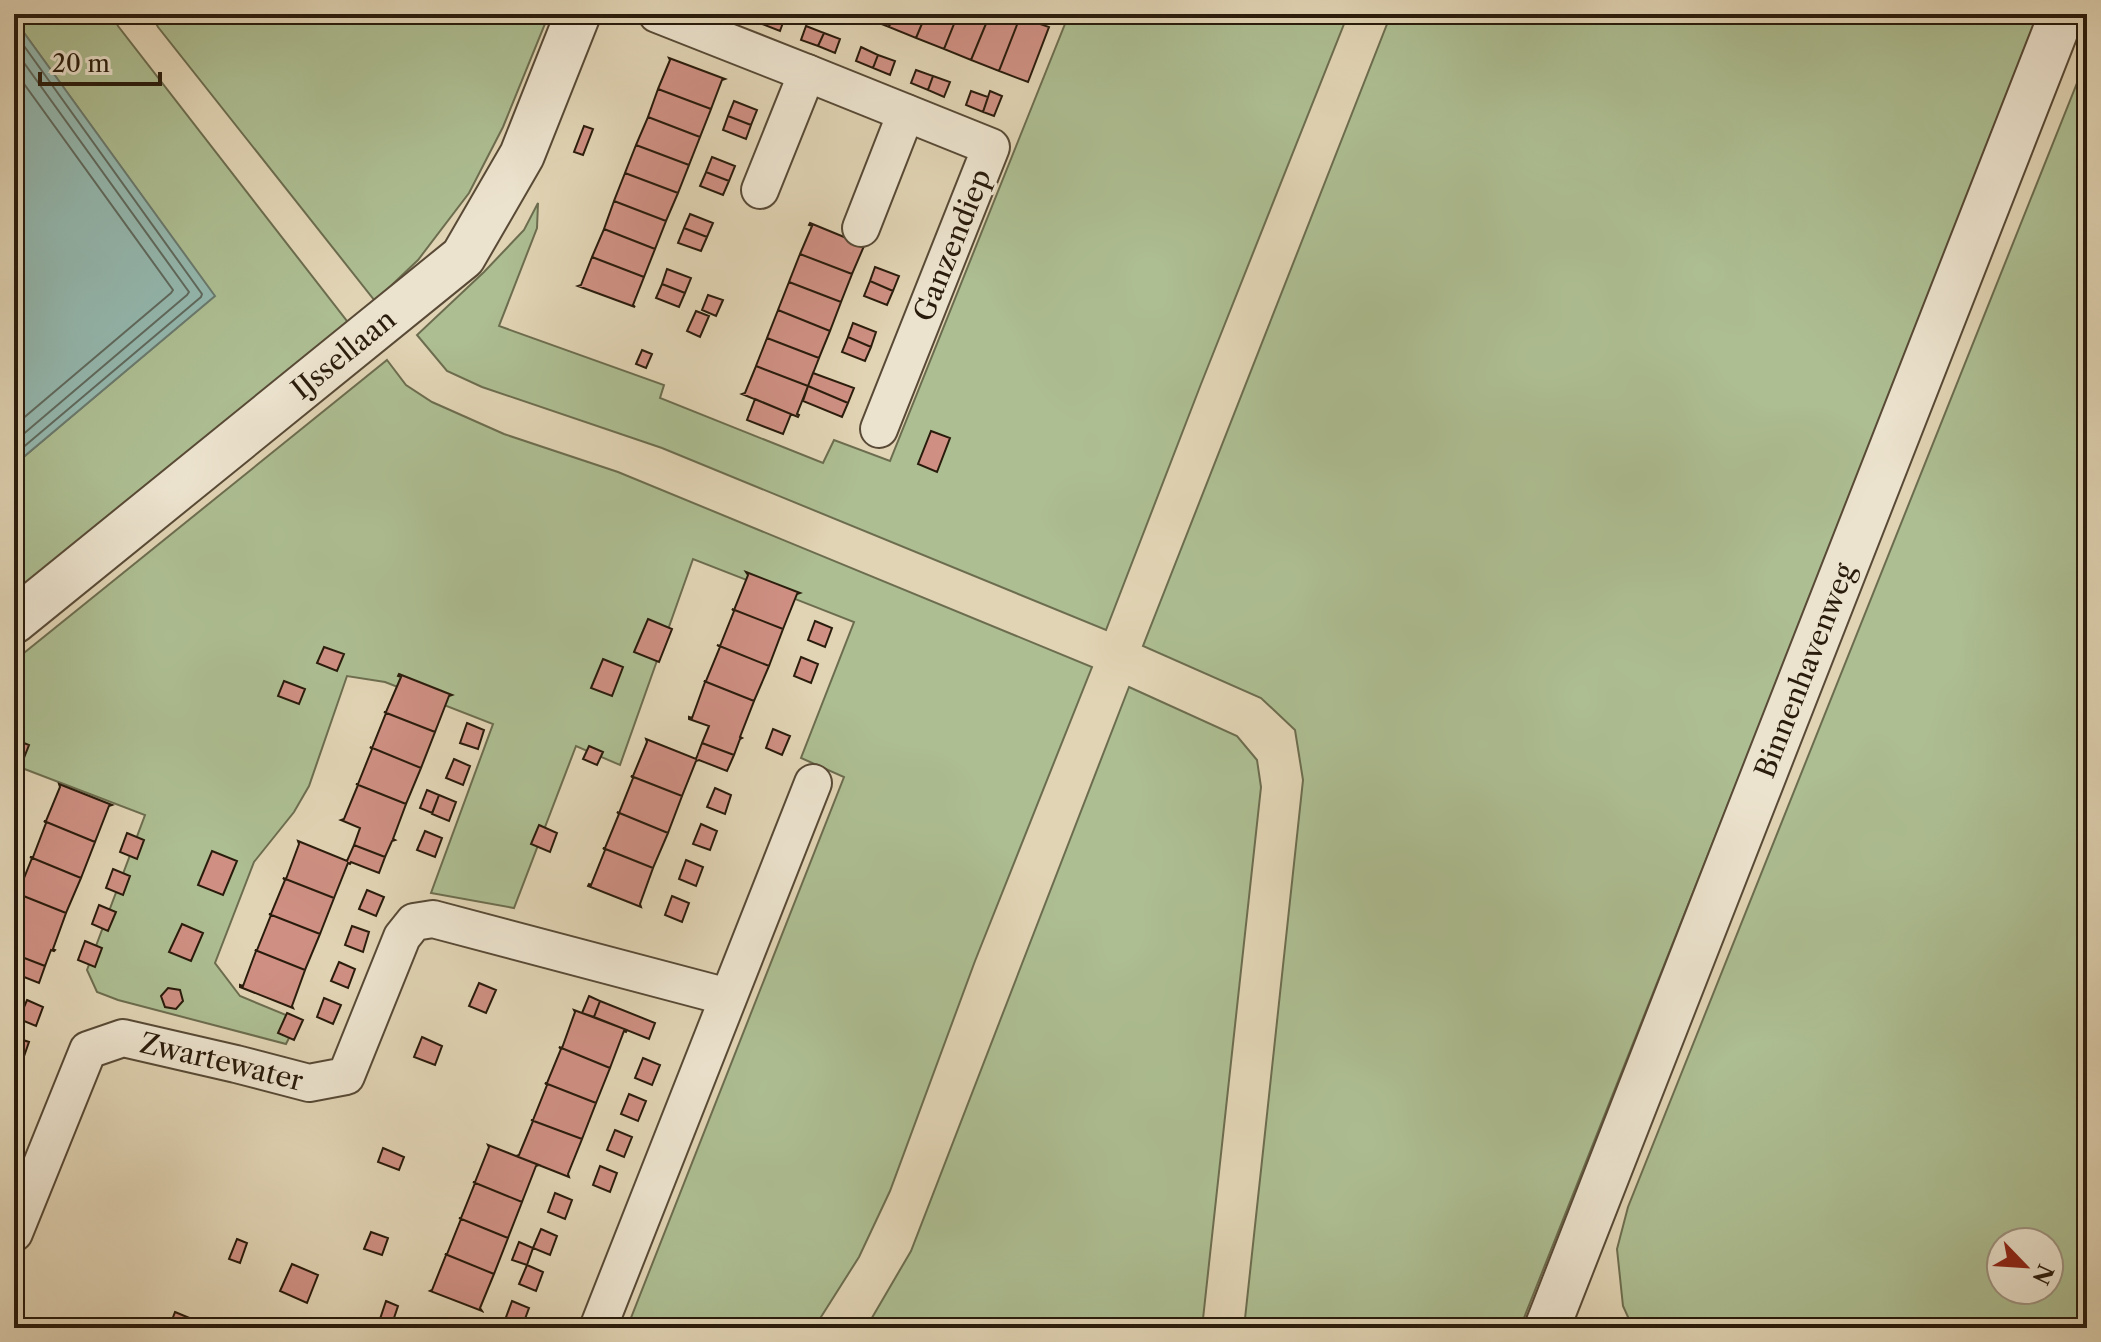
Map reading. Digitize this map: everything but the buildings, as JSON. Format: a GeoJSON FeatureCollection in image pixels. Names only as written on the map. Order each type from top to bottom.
{"type":"FeatureCollection","features":[{"type":"Feature","properties":{"kind":"street","name":"IJssellaan"},"geometry":{"type":"LineString","coordinates":[[14,621],[463,257],[522,155],[578,14]]}},
{"type":"Feature","properties":{"kind":"street","name":"Ganzendiep"},"geometry":{"type":"LineString","coordinates":[[657,14],[991,147],[879,429]]}},
{"type":"Feature","properties":{"kind":"street","name":"Binnenhavenweg"},"geometry":{"type":"LineString","coordinates":[[1558,1323],[2062,14]]}},
{"type":"Feature","properties":{"kind":"street"},"geometry":{"type":"LineString","coordinates":[[760,190],[807,73]]}},
{"type":"Feature","properties":{"kind":"street"},"geometry":{"type":"LineString","coordinates":[[861,228],[906,113]]}},
{"type":"Feature","properties":{"kind":"street"},"geometry":{"type":"LineString","coordinates":[[598,1328],[813,783]]}},
{"type":"Feature","properties":{"kind":"street","name":"Zwartewater"},"geometry":{"type":"LineString","coordinates":[[14,1233],[88,1050],[123,1038],[309,1083],[346,1076],[402,937],[414,922],[433,919],[728,997]]}},
{"type":"Feature","properties":{"kind":"green space"},"geometry":{"type":"Polygon","coordinates":[[[14,14],[112,14],[118,26],[350,325],[14,592],[14,465],[214,296],[14,19],[14,14]]]}},
{"type":"Feature","properties":{"kind":"green space"},"geometry":{"type":"Polygon","coordinates":[[[151,14],[549,14],[503,127],[469,193],[418,260],[375,301],[158,27],[151,14]]]}},
{"type":"Feature","properties":{"kind":"green space"},"geometry":{"type":"Polygon","coordinates":[[[1069,14],[1348,14],[1106,630],[662,448],[482,387],[447,371],[417,335],[524,230],[538,203],[537,228],[499,326],[664,385],[660,398],[823,463],[834,440],[890,461],[1069,14]]]}},
{"type":"Feature","properties":{"kind":"green space"},"geometry":{"type":"Polygon","coordinates":[[[1391,14],[2038,14],[1520,1328],[1244,1328],[1303,780],[1295,730],[1261,698],[1143,646],[1391,14]]]}},
{"type":"Feature","properties":{"kind":"green space"},"geometry":{"type":"Polygon","coordinates":[[[2087,58],[2087,1328],[1633,1328],[1623,1306],[1617,1249],[1628,1207],[2087,58]]]}},
{"type":"Feature","properties":{"kind":"green space"},"geometry":{"type":"Polygon","coordinates":[[[387,360],[406,385],[432,402],[504,434],[618,472],[1092,667],[975,961],[890,1191],[859,1257],[814,1328],[627,1328],[844,777],[801,758],[854,622],[693,559],[620,765],[576,746],[514,908],[431,893],[493,724],[385,682],[347,676],[309,786],[294,812],[254,862],[215,963],[240,996],[298,1020],[286,1044],[118,1000],[97,992],[87,970],[145,815],[14,765],[14,661],[387,360]]]}},
{"type":"Feature","properties":{"kind":"green space"},"geometry":{"type":"Polygon","coordinates":[[[1129,687],[1237,736],[1257,760],[1261,787],[1202,1328],[866,1328],[911,1251],[1129,687]]]}},
{"type":"Feature","properties":{"kind":"water"},"geometry":{"type":"Polygon","coordinates":[[[14,19],[215,296],[14,465],[14,19]]]}}]}
